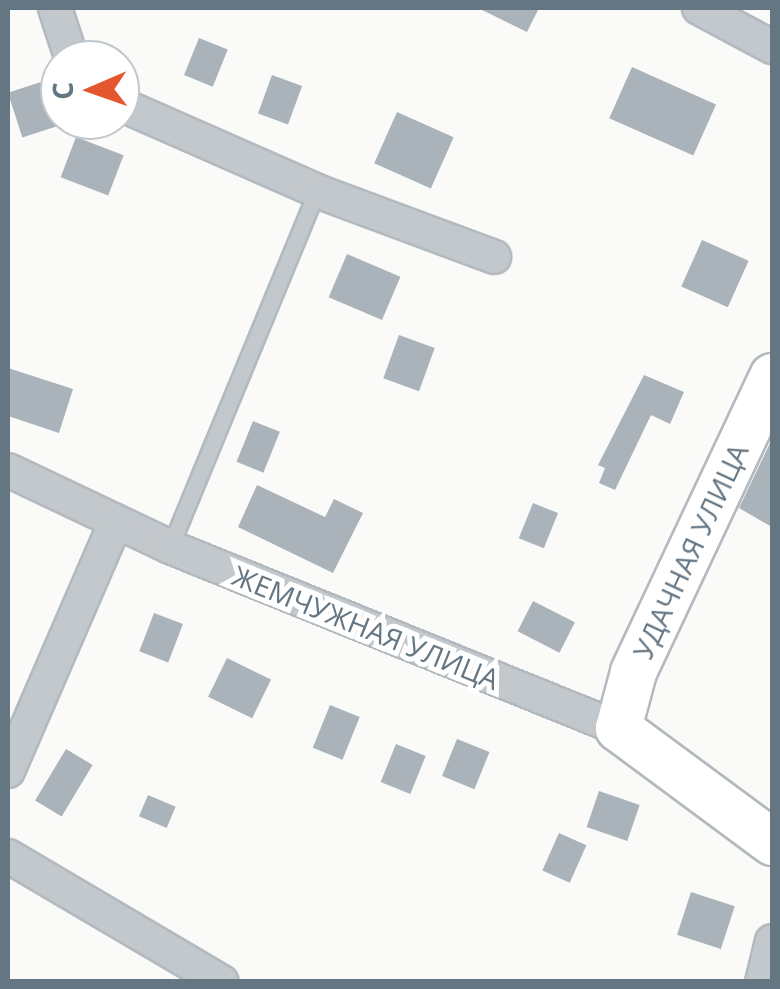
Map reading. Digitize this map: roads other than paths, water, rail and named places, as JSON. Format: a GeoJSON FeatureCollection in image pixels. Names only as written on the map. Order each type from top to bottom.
{"type":"FeatureCollection","features":[{"type":"Feature","properties":{"kind":"street"},"geometry":{"type":"LineString","coordinates":[[55,8],[65,40]]}},
{"type":"Feature","properties":{"kind":"street"},"geometry":{"type":"LineString","coordinates":[[699,8],[772,47]]}},
{"type":"Feature","properties":{"kind":"street"},"geometry":{"type":"LineString","coordinates":[[140,113],[317,192],[494,257]]}},
{"type":"Feature","properties":{"kind":"street","name":"УДАЧНАЯ УЛИЦА"},"geometry":{"type":"LineString","coordinates":[[618,728],[632,672],[769,397]]}},
{"type":"Feature","properties":{"kind":"street","name":"ЖЕМЧУЖНАЯ УЛИЦА"},"geometry":{"type":"LineString","coordinates":[[8,470],[170,548],[618,728]]}},
{"type":"Feature","properties":{"kind":"street"},"geometry":{"type":"LineString","coordinates":[[8,771],[116,521]]}},
{"type":"Feature","properties":{"kind":"street"},"geometry":{"type":"LineString","coordinates":[[618,728],[772,842]]}},
{"type":"Feature","properties":{"kind":"street"},"geometry":{"type":"LineString","coordinates":[[8,856],[222,982]]}},
{"type":"Feature","properties":{"kind":"street"},"geometry":{"type":"LineString","coordinates":[[762,982],[772,941]]}},
{"type":"Feature","properties":{"kind":"lane"},"geometry":{"type":"LineString","coordinates":[[170,548],[317,192]]}}]}
